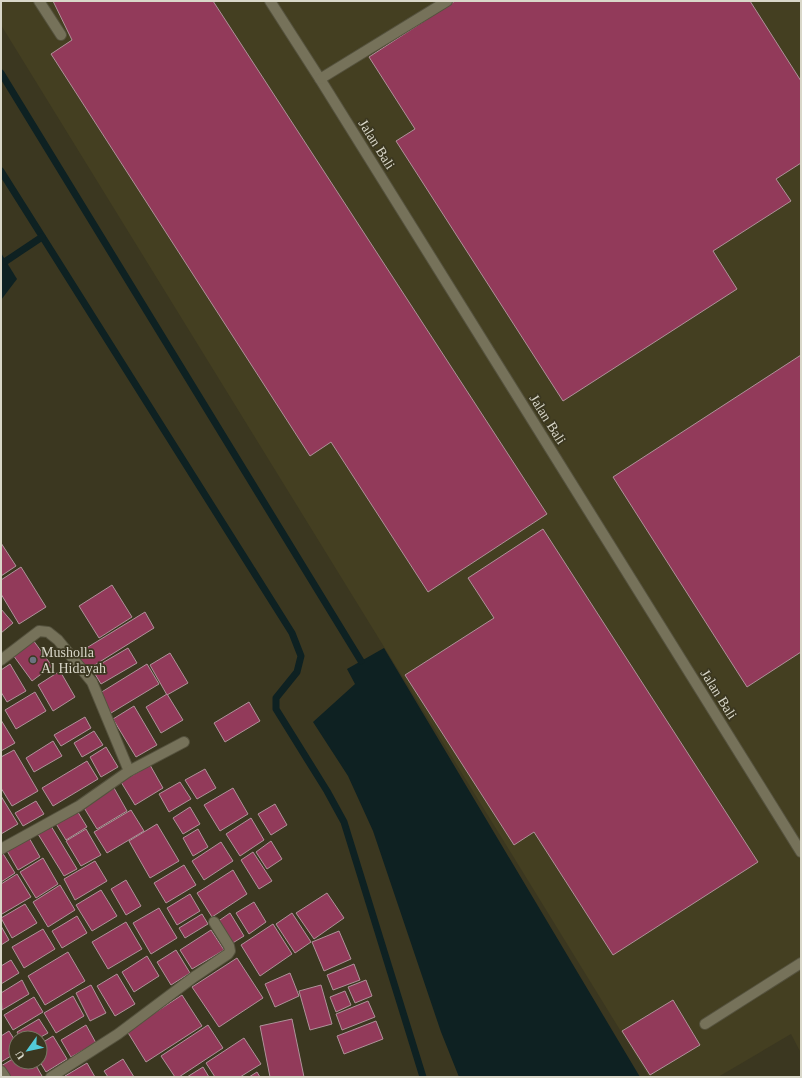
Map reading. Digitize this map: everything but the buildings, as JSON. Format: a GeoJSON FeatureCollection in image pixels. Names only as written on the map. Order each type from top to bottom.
{"type":"FeatureCollection","features":[{"type":"Feature","properties":{"kind":"street"},"geometry":{"type":"LineString","coordinates":[[39,1],[61,34]]}},
{"type":"Feature","properties":{"kind":"street","name":"Jalan Bali"},"geometry":{"type":"LineString","coordinates":[[270,1],[801,852]]}},
{"type":"Feature","properties":{"kind":"street"},"geometry":{"type":"LineString","coordinates":[[320,79],[446,1]]}},
{"type":"Feature","properties":{"kind":"street"},"geometry":{"type":"LineString","coordinates":[[1,660],[39,631],[48,632],[58,640],[92,682],[129,771]]}},
{"type":"Feature","properties":{"kind":"street"},"geometry":{"type":"LineString","coordinates":[[1,850],[79,806],[129,771],[184,742]]}},
{"type":"Feature","properties":{"kind":"street"},"geometry":{"type":"LineString","coordinates":[[52,1077],[118,1034],[194,977],[228,954],[230,951],[229,946],[214,922]]}},
{"type":"Feature","properties":{"kind":"street"},"geometry":{"type":"LineString","coordinates":[[705,1024],[801,963]]}},
{"type":"Feature","properties":{"kind":"street"},"geometry":{"type":"LineString","coordinates":[[1,1071],[5,1077]]}},
{"type":"Feature","properties":{"kind":"shaded area"},"geometry":{"type":"Polygon","coordinates":[[[1,1],[801,1],[801,1053],[791,1034],[718,1077],[649,1077],[1,25],[1,1]]]}},
{"type":"Feature","properties":{"kind":"water"},"geometry":{"type":"Polygon","coordinates":[[[1,253],[17,279],[1,300],[1,253]]]}},
{"type":"Feature","properties":{"kind":"water"},"geometry":{"type":"Polygon","coordinates":[[[384,648],[640,1077],[459,1077],[441,1032],[373,831],[348,776],[313,722],[355,684],[347,669],[384,648]]]}},
{"type":"Feature","properties":{"kind":"waterway"},"geometry":{"type":"LineString","coordinates":[[1,73],[361,661]]}},
{"type":"Feature","properties":{"kind":"waterway"},"geometry":{"type":"LineString","coordinates":[[1,171],[292,633],[301,656],[297,672],[276,698],[276,709],[327,791],[344,822],[423,1077]]}},
{"type":"Feature","properties":{"kind":"waterway"},"geometry":{"type":"LineString","coordinates":[[6,261],[42,237]]}},
{"type":"Feature","properties":{"kind":"place","name":"Musholla Al Hidayah"},"geometry":{"type":"Point","coordinates":[33,660]}}]}
